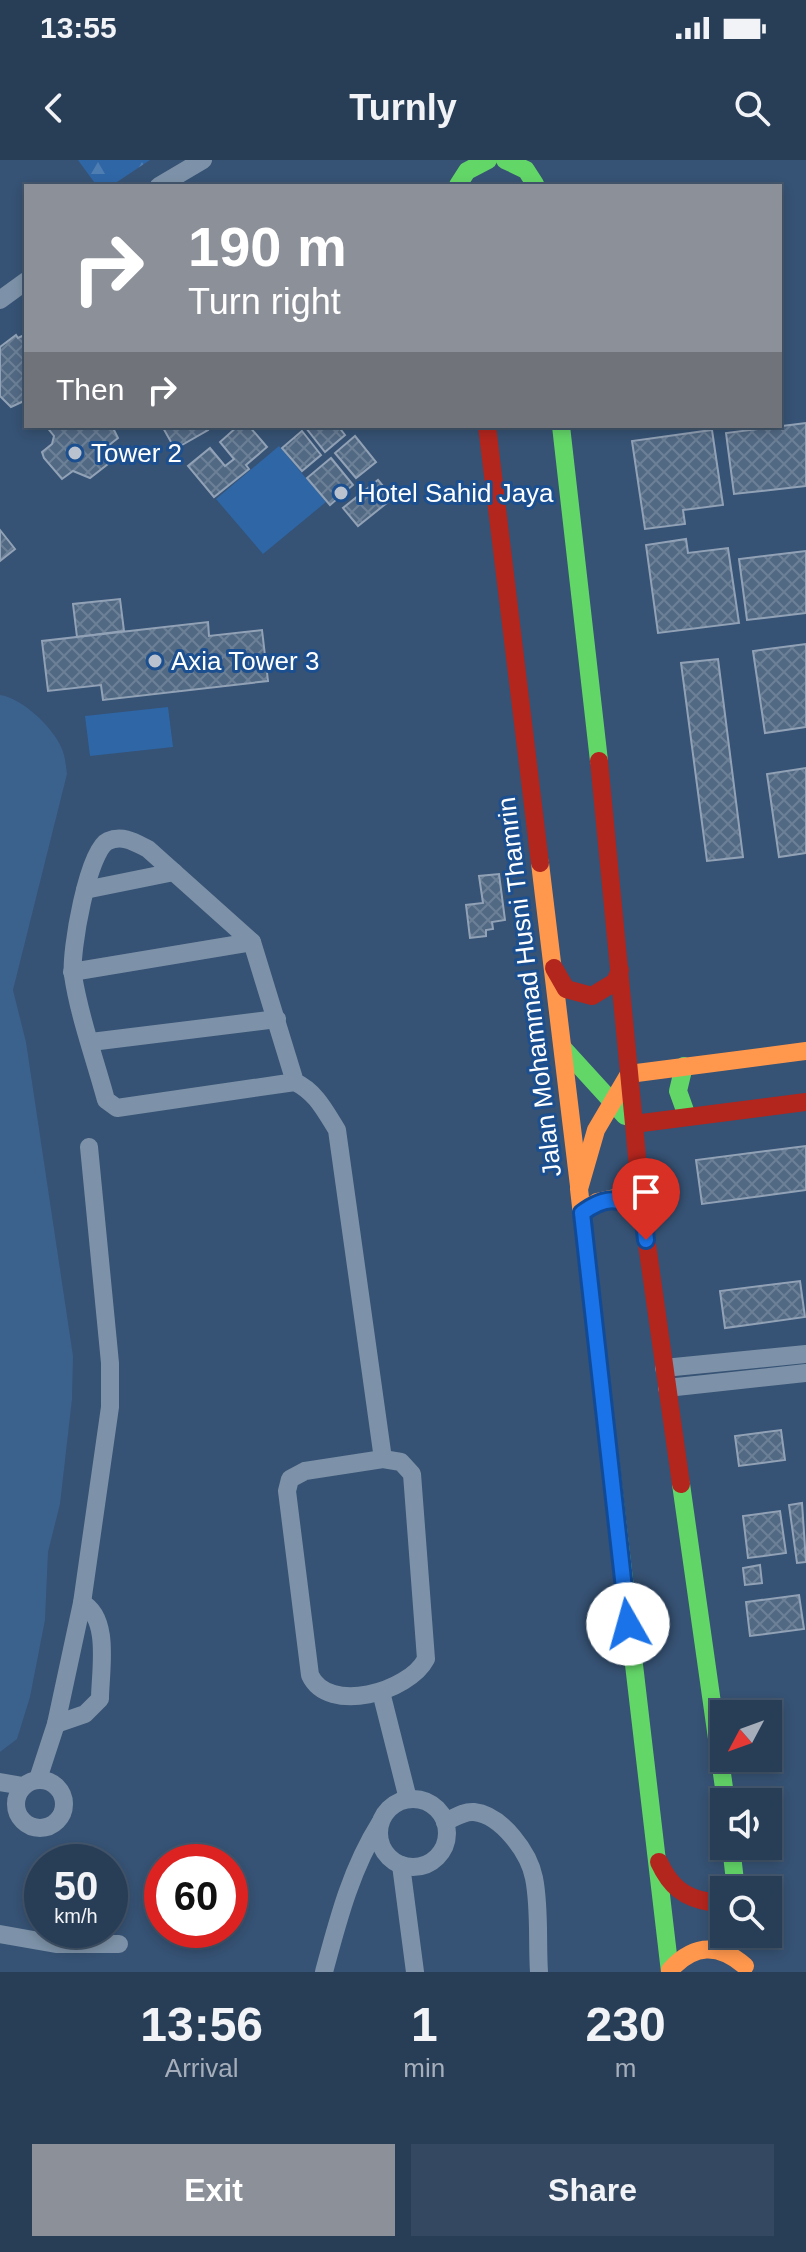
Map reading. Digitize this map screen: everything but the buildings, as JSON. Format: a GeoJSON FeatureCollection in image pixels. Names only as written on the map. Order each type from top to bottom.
{"type":"FeatureCollection","features":[{"type":"Feature","properties":{"kind":"main road"},"geometry":{"type":"LineString","coordinates":[[454,160],[458,184]]}},
{"type":"Feature","properties":{"kind":"main road"},"geometry":{"type":"LineString","coordinates":[[459,184],[467,171],[488,160]]}},
{"type":"Feature","properties":{"kind":"main road"},"geometry":{"type":"LineString","coordinates":[[505,160],[526,170],[534,184]]}},
{"type":"Feature","properties":{"kind":"main road"},"geometry":{"type":"LineString","coordinates":[[532,160],[535,184]]}},
{"type":"Feature","properties":{"kind":"main road","name":"Jalan Mohammad Husni Thamrin"},"geometry":{"type":"LineString","coordinates":[[487,428],[670,1971]]}},
{"type":"Feature","properties":{"kind":"main road"},"geometry":{"type":"LineString","coordinates":[[561,428],[590,664],[643,1213],[724,1788]]}},
{"type":"Feature","properties":{"kind":"main road"},"geometry":{"type":"LineString","coordinates":[[553,965],[557,978],[578,995],[605,991],[620,970]]}},
{"type":"Feature","properties":{"kind":"main road"},"geometry":{"type":"LineString","coordinates":[[562,1047],[611,1103],[634,1124]]}},
{"type":"Feature","properties":{"kind":"main road"},"geometry":{"type":"LineString","coordinates":[[579,1189],[585,1159],[611,1103],[629,1074],[806,1051]]}},
{"type":"Feature","properties":{"kind":"main road"},"geometry":{"type":"LineString","coordinates":[[684,1066],[677,1086],[681,1107],[687,1116]]}},
{"type":"Feature","properties":{"kind":"main road"},"geometry":{"type":"LineString","coordinates":[[634,1124],[806,1102]]}},
{"type":"Feature","properties":{"kind":"main road"},"geometry":{"type":"LineString","coordinates":[[582,1213],[597,1202],[615,1198],[643,1213]]}},
{"type":"Feature","properties":{"kind":"main road"},"geometry":{"type":"LineString","coordinates":[[655,1851],[665,1878],[681,1895],[710,1902]]}},
{"type":"Feature","properties":{"kind":"main road"},"geometry":{"type":"LineString","coordinates":[[733,1860],[735,1876]]}},
{"type":"Feature","properties":{"kind":"main road"},"geometry":{"type":"LineString","coordinates":[[731,1876],[734,1870]]}},
{"type":"Feature","properties":{"kind":"main road"},"geometry":{"type":"LineString","coordinates":[[670,1971],[688,1953],[712,1947],[725,1949],[745,1969]]}},
{"type":"Feature","properties":{"kind":"main road"},"geometry":{"type":"LineString","coordinates":[[742,1948],[745,1969]]}},
{"type":"Feature","properties":{"kind":"street"},"geometry":{"type":"LineString","coordinates":[[162,184],[203,160]]}},
{"type":"Feature","properties":{"kind":"street"},"geometry":{"type":"LineString","coordinates":[[0,300],[24,282]]}},
{"type":"Feature","properties":{"kind":"street"},"geometry":{"type":"LineString","coordinates":[[295,1082],[252,942],[148,849],[117,838],[106,841],[97,850],[85,890],[72,972],[106,1100],[117,1108],[295,1082],[308,1088],[337,1130],[383,1459]]}},
{"type":"Feature","properties":{"kind":"street"},"geometry":{"type":"LineString","coordinates":[[85,890],[174,872]]}},
{"type":"Feature","properties":{"kind":"street"},"geometry":{"type":"LineString","coordinates":[[72,972],[252,942]]}},
{"type":"Feature","properties":{"kind":"street"},"geometry":{"type":"LineString","coordinates":[[91,1042],[277,1019]]}},
{"type":"Feature","properties":{"kind":"street"},"geometry":{"type":"LineString","coordinates":[[0,1782],[30,1782],[53,1783],[63,1795],[64,1811],[54,1824],[39,1829],[24,1823],[8,1808],[30,1782],[56,1724],[82,1603],[110,1407],[110,1363],[89,1147]]}},
{"type":"Feature","properties":{"kind":"street"},"geometry":{"type":"LineString","coordinates":[[664,1368],[806,1354]]}},
{"type":"Feature","properties":{"kind":"street"},"geometry":{"type":"LineString","coordinates":[[667,1388],[806,1373]]}},
{"type":"Feature","properties":{"kind":"street"},"geometry":{"type":"LineString","coordinates":[[383,1459],[401,1462],[412,1474],[426,1659],[420,1671],[406,1682],[381,1692],[353,1696],[323,1689],[314,1684],[310,1675],[287,1491],[290,1479],[305,1471],[383,1459]]}},
{"type":"Feature","properties":{"kind":"street"},"geometry":{"type":"LineString","coordinates":[[56,1724],[85,1714],[100,1699],[99,1625],[90,1608],[82,1603]]}},
{"type":"Feature","properties":{"kind":"street"},"geometry":{"type":"LineString","coordinates":[[381,1692],[408,1799]]}},
{"type":"Feature","properties":{"kind":"street"},"geometry":{"type":"LineString","coordinates":[[324,1972],[340,1910],[359,1861],[380,1823],[396,1803],[408,1799],[431,1804],[445,1822],[447,1835],[437,1858],[426,1864],[401,1865]]}},
{"type":"Feature","properties":{"kind":"street"},"geometry":{"type":"LineString","coordinates":[[445,1822],[461,1814],[482,1814],[501,1825],[524,1855],[534,1879],[539,1972]]}},
{"type":"Feature","properties":{"kind":"street"},"geometry":{"type":"LineString","coordinates":[[380,1823],[382,1848],[401,1865],[415,1972]]}},
{"type":"Feature","properties":{"kind":"street"},"geometry":{"type":"LineString","coordinates":[[0,1934],[24,1938]]}},
{"type":"Feature","properties":{"kind":"green space"},"geometry":{"type":"Polygon","coordinates":[[[78,160],[150,160],[114,184],[96,184],[78,160]]]}},
{"type":"Feature","properties":{"kind":"green space"},"geometry":{"type":"Polygon","coordinates":[[[279,446],[326,502],[263,554],[216,499],[279,446]]]}},
{"type":"Feature","properties":{"kind":"green space"},"geometry":{"type":"Polygon","coordinates":[[[168,707],[173,747],[90,756],[85,716],[168,707]]]}},
{"type":"Feature","properties":{"kind":"shaded area"},"geometry":{"type":"Polygon","coordinates":[[[0,695],[27,708],[52,732],[63,752],[67,774],[13,990],[26,1042],[73,1356],[72,1399],[60,1504],[48,1552],[45,1620],[30,1697],[17,1739],[0,1752],[0,695]]]}},
{"type":"Feature","properties":{"kind":"traffic: fast"},"geometry":{"type":"LineString","coordinates":[[459,184],[467,171],[488,160]]}},
{"type":"Feature","properties":{"kind":"traffic: fast"},"geometry":{"type":"LineString","coordinates":[[505,160],[526,170],[535,184]]}},
{"type":"Feature","properties":{"kind":"traffic: fast"},"geometry":{"type":"LineString","coordinates":[[561,428],[599,761]]}},
{"type":"Feature","properties":{"kind":"traffic: fast"},"geometry":{"type":"LineString","coordinates":[[563,1048],[625,1116]]}},
{"type":"Feature","properties":{"kind":"traffic: fast"},"geometry":{"type":"LineString","coordinates":[[684,1066],[678,1091],[687,1116]]}},
{"type":"Feature","properties":{"kind":"traffic: fast"},"geometry":{"type":"LineString","coordinates":[[603,1400],[670,1972]]}},
{"type":"Feature","properties":{"kind":"traffic: fast"},"geometry":{"type":"LineString","coordinates":[[681,1484],[724,1788]]}},
{"type":"Feature","properties":{"kind":"traffic: fast"},"geometry":{"type":"LineString","coordinates":[[733,1860],[734,1876]]}},
{"type":"Feature","properties":{"kind":"traffic: slow"},"geometry":{"type":"LineString","coordinates":[[540,863],[579,1186]]}},
{"type":"Feature","properties":{"kind":"traffic: slow"},"geometry":{"type":"LineString","coordinates":[[603,1400],[579,1189],[596,1130],[629,1074],[806,1051]]}},
{"type":"Feature","properties":{"kind":"traffic: slow"},"geometry":{"type":"LineString","coordinates":[[582,1213],[597,1202],[615,1198],[643,1213]]}},
{"type":"Feature","properties":{"kind":"traffic: slow"},"geometry":{"type":"LineString","coordinates":[[670,1970],[688,1955],[706,1950],[725,1953],[745,1966]]}},
{"type":"Feature","properties":{"kind":"traffic: jam"},"geometry":{"type":"LineString","coordinates":[[487,428],[540,863]]}},
{"type":"Feature","properties":{"kind":"traffic: jam"},"geometry":{"type":"LineString","coordinates":[[599,761],[634,1124]]}},
{"type":"Feature","properties":{"kind":"traffic: jam"},"geometry":{"type":"LineString","coordinates":[[554,968],[566,989],[592,996],[615,982],[620,970]]}},
{"type":"Feature","properties":{"kind":"traffic: jam"},"geometry":{"type":"LineString","coordinates":[[681,1484],[641,1202],[634,1124],[806,1102]]}},
{"type":"Feature","properties":{"kind":"traffic: jam"},"geometry":{"type":"LineString","coordinates":[[659,1862],[668,1878],[685,1894],[710,1902]]}},
{"type":"Feature","properties":{"kind":"place","name":"Tower 2"},"geometry":{"type":"Point","coordinates":[75,453]}},
{"type":"Feature","properties":{"kind":"place","name":"Hotel Sahid Jaya"},"geometry":{"type":"Point","coordinates":[341,493]}},
{"type":"Feature","properties":{"kind":"place","name":"Axia Tower 3"},"geometry":{"type":"Point","coordinates":[155,661]}},
{"type":"Feature","properties":{"kind":"route"},"geometry":{"type":"LineString","coordinates":[[628,1624],[582,1213],[597,1202],[615,1198],[627,1202],[643,1213],[646,1240]]}}]}
